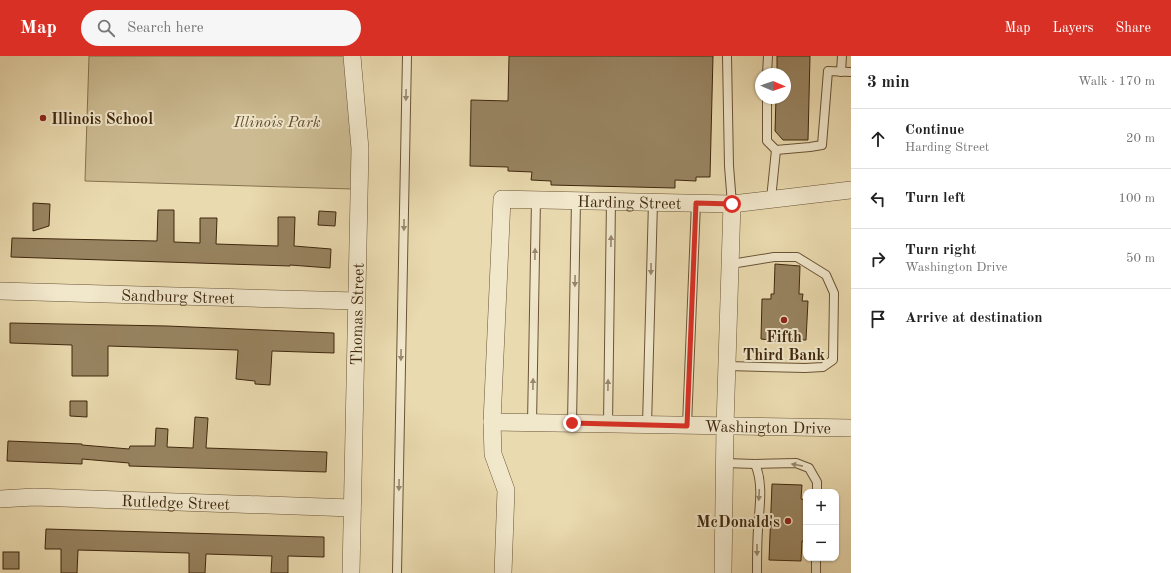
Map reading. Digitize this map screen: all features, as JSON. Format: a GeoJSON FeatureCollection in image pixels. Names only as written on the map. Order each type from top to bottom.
{"type":"FeatureCollection","features":[{"type":"Feature","properties":{"kind":"street","name":"Thomas Street"},"geometry":{"type":"LineString","coordinates":[[351,573],[360,149],[352,56]]}},
{"type":"Feature","properties":{"kind":"street","name":"Harding Street"},"geometry":{"type":"LineString","coordinates":[[492,422],[502,199],[732,204],[851,190]]}},
{"type":"Feature","properties":{"kind":"street"},"geometry":{"type":"LineString","coordinates":[[723,573],[725,426],[732,204]]}},
{"type":"Feature","properties":{"kind":"street","name":"Sandburg Street"},"geometry":{"type":"LineString","coordinates":[[0,291],[356,301]]}},
{"type":"Feature","properties":{"kind":"street"},"geometry":{"type":"LineString","coordinates":[[492,422],[493,454],[506,490],[503,573]]}},
{"type":"Feature","properties":{"kind":"street","name":"Washington Drive"},"geometry":{"type":"LineString","coordinates":[[492,422],[851,428]]}},
{"type":"Feature","properties":{"kind":"street","name":"Rutledge Street"},"geometry":{"type":"LineString","coordinates":[[0,499],[34,497],[352,508]]}},
{"type":"Feature","properties":{"kind":"lane"},"geometry":{"type":"LineString","coordinates":[[397,573],[407,56]]}},
{"type":"Feature","properties":{"kind":"lane"},"geometry":{"type":"LineString","coordinates":[[727,56],[728,166],[732,204]]}},
{"type":"Feature","properties":{"kind":"lane"},"geometry":{"type":"LineString","coordinates":[[767,68],[768,56]]}},
{"type":"Feature","properties":{"kind":"lane"},"geometry":{"type":"LineString","coordinates":[[841,72],[842,56]]}},
{"type":"Feature","properties":{"kind":"lane"},"geometry":{"type":"LineString","coordinates":[[767,104],[767,141],[776,150],[810,148],[822,145],[828,71],[851,72]]}},
{"type":"Feature","properties":{"kind":"lane"},"geometry":{"type":"LineString","coordinates":[[771,199],[776,150]]}},
{"type":"Feature","properties":{"kind":"lane"},"geometry":{"type":"LineString","coordinates":[[532,423],[536,199]]}},
{"type":"Feature","properties":{"kind":"lane"},"geometry":{"type":"LineString","coordinates":[[572,423],[576,200]]}},
{"type":"Feature","properties":{"kind":"lane"},"geometry":{"type":"LineString","coordinates":[[608,424],[611,201]]}},
{"type":"Feature","properties":{"kind":"lane"},"geometry":{"type":"LineString","coordinates":[[647,425],[653,202]]}},
{"type":"Feature","properties":{"kind":"lane"},"geometry":{"type":"LineString","coordinates":[[687,426],[696,203]]}},
{"type":"Feature","properties":{"kind":"lane"},"geometry":{"type":"LineString","coordinates":[[727,366],[823,367],[833,360],[834,293],[826,275],[797,257],[774,257],[731,264]]}},
{"type":"Feature","properties":{"kind":"lane"},"geometry":{"type":"LineString","coordinates":[[725,463],[796,463],[809,468],[817,482],[817,489]]}},
{"type":"Feature","properties":{"kind":"lane"},"geometry":{"type":"LineString","coordinates":[[755,464],[758,470],[760,485],[757,573]]}},
{"type":"Feature","properties":{"kind":"lane"},"geometry":{"type":"LineString","coordinates":[[816,561],[816,573]]}},
{"type":"Feature","properties":{"kind":"green space","name":"Illinois Park"},"geometry":{"type":"Polygon","coordinates":[[[89,56],[345,56],[353,126],[352,189],[85,181],[89,56]]]}},
{"type":"Feature","properties":{"kind":"building"},"geometry":{"type":"Polygon","coordinates":[[[509,56],[713,56],[710,177],[696,177],[696,181],[675,180],[675,188],[551,185],[551,181],[531,180],[532,172],[508,171],[508,167],[470,166],[471,100],[508,101],[509,56]]]}},
{"type":"Feature","properties":{"kind":"building"},"geometry":{"type":"Polygon","coordinates":[[[777,56],[810,56],[808,140],[783,140],[775,131],[776,104],[791,104],[791,68],[777,68],[777,56]]]}},
{"type":"Feature","properties":{"kind":"building"},"geometry":{"type":"Polygon","coordinates":[[[33,203],[50,204],[49,226],[33,231],[33,203]]]}},
{"type":"Feature","properties":{"kind":"building"},"geometry":{"type":"Polygon","coordinates":[[[158,210],[174,210],[174,242],[200,243],[200,218],[217,218],[216,244],[278,246],[278,217],[295,217],[294,246],[331,249],[330,268],[290,265],[11,257],[12,238],[157,241],[158,210]]]}},
{"type":"Feature","properties":{"kind":"building"},"geometry":{"type":"Polygon","coordinates":[[[319,211],[336,212],[335,226],[318,225],[319,211]]]}},
{"type":"Feature","properties":{"kind":"building","name":"Fifth Third Bank"},"geometry":{"type":"Polygon","coordinates":[[[775,264],[800,266],[799,294],[803,294],[802,301],[808,301],[806,340],[795,340],[795,342],[769,341],[761,339],[762,299],[771,299],[771,294],[774,294],[775,264]]]}},
{"type":"Feature","properties":{"kind":"building"},"geometry":{"type":"Polygon","coordinates":[[[10,323],[167,326],[334,333],[334,353],[272,351],[270,385],[255,384],[255,381],[236,379],[238,350],[108,346],[108,376],[72,376],[72,345],[10,343],[10,323]]]}},
{"type":"Feature","properties":{"kind":"building"},"geometry":{"type":"Polygon","coordinates":[[[70,401],[87,401],[87,417],[70,416],[70,401]]]}},
{"type":"Feature","properties":{"kind":"building"},"geometry":{"type":"Polygon","coordinates":[[[195,417],[208,418],[206,448],[327,452],[326,472],[129,466],[129,463],[82,459],[82,464],[7,461],[8,441],[82,444],[129,449],[130,446],[155,446],[156,428],[168,429],[167,447],[193,448],[195,417]]]}},
{"type":"Feature","properties":{"kind":"building","name":"McDonald's"},"geometry":{"type":"Polygon","coordinates":[[[772,484],[802,485],[801,499],[803,499],[803,541],[801,561],[769,560],[772,484]]]}},
{"type":"Feature","properties":{"kind":"building"},"geometry":{"type":"Polygon","coordinates":[[[46,529],[324,537],[324,557],[288,556],[288,573],[271,573],[272,556],[206,554],[205,573],[189,573],[189,553],[78,550],[77,573],[61,573],[61,549],[45,549],[46,529]]]}},
{"type":"Feature","properties":{"kind":"building"},"geometry":{"type":"Polygon","coordinates":[[[3,552],[19,552],[19,569],[3,569],[3,552]]]}},
{"type":"Feature","properties":{"kind":"place","name":"Illinois School"},"geometry":{"type":"Point","coordinates":[43,118]}},
{"type":"Feature","properties":{"kind":"place","name":"Fifth Third Bank"},"geometry":{"type":"Point","coordinates":[784,320]}},
{"type":"Feature","properties":{"kind":"place","name":"McDonald's"},"geometry":{"type":"Point","coordinates":[788,521]}},
{"type":"Feature","properties":{"kind":"route"},"geometry":{"type":"LineString","coordinates":[[572,423],[687,426],[696,203],[732,204]]}}]}
